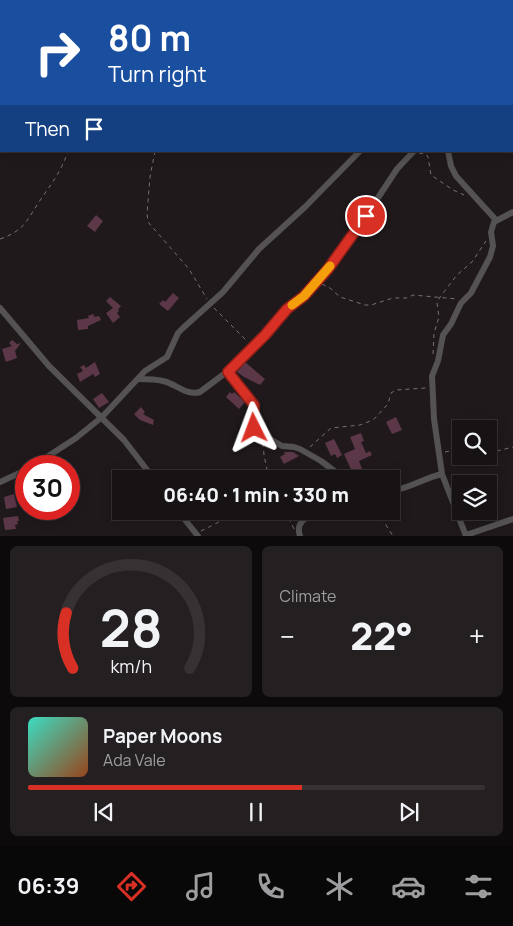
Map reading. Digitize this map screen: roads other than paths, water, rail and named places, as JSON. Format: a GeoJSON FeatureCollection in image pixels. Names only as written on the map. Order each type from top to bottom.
{"type":"FeatureCollection","features":[{"type":"Feature","properties":{"kind":"street"},"geometry":{"type":"LineString","coordinates":[[50,455],[76,438],[102,417],[148,369],[166,357],[178,333],[223,292],[268,240],[311,201],[359,152]]}},
{"type":"Feature","properties":{"kind":"street"},"geometry":{"type":"LineString","coordinates":[[139,379],[164,381],[185,391],[195,393],[200,392],[228,372],[287,309],[304,296],[328,269],[397,169],[413,152]]}},
{"type":"Feature","properties":{"kind":"street"},"geometry":{"type":"LineString","coordinates":[[448,152],[453,170],[474,197],[496,220]]}},
{"type":"Feature","properties":{"kind":"street"},"geometry":{"type":"LineString","coordinates":[[513,212],[496,220],[491,228],[493,246],[490,257],[470,293],[462,302],[451,324],[442,336],[438,361],[432,376],[434,419],[442,474],[466,535],[513,519]]}},
{"type":"Feature","properties":{"kind":"street"},"geometry":{"type":"LineString","coordinates":[[0,308],[49,366],[102,417],[134,452],[147,470]]}},
{"type":"Feature","properties":{"kind":"street"},"geometry":{"type":"LineString","coordinates":[[228,372],[254,405],[254,428],[262,435],[282,446],[296,447],[306,452],[333,470]]}},
{"type":"Feature","properties":{"kind":"street"},"geometry":{"type":"LineString","coordinates":[[400,490],[426,478],[442,474]]}},
{"type":"Feature","properties":{"kind":"street"},"geometry":{"type":"LineString","coordinates":[[0,482],[15,475]]}},
{"type":"Feature","properties":{"kind":"street"},"geometry":{"type":"LineString","coordinates":[[185,520],[197,535]]}},
{"type":"Feature","properties":{"kind":"street"},"geometry":{"type":"LineString","coordinates":[[299,534],[303,520]]}}]}
